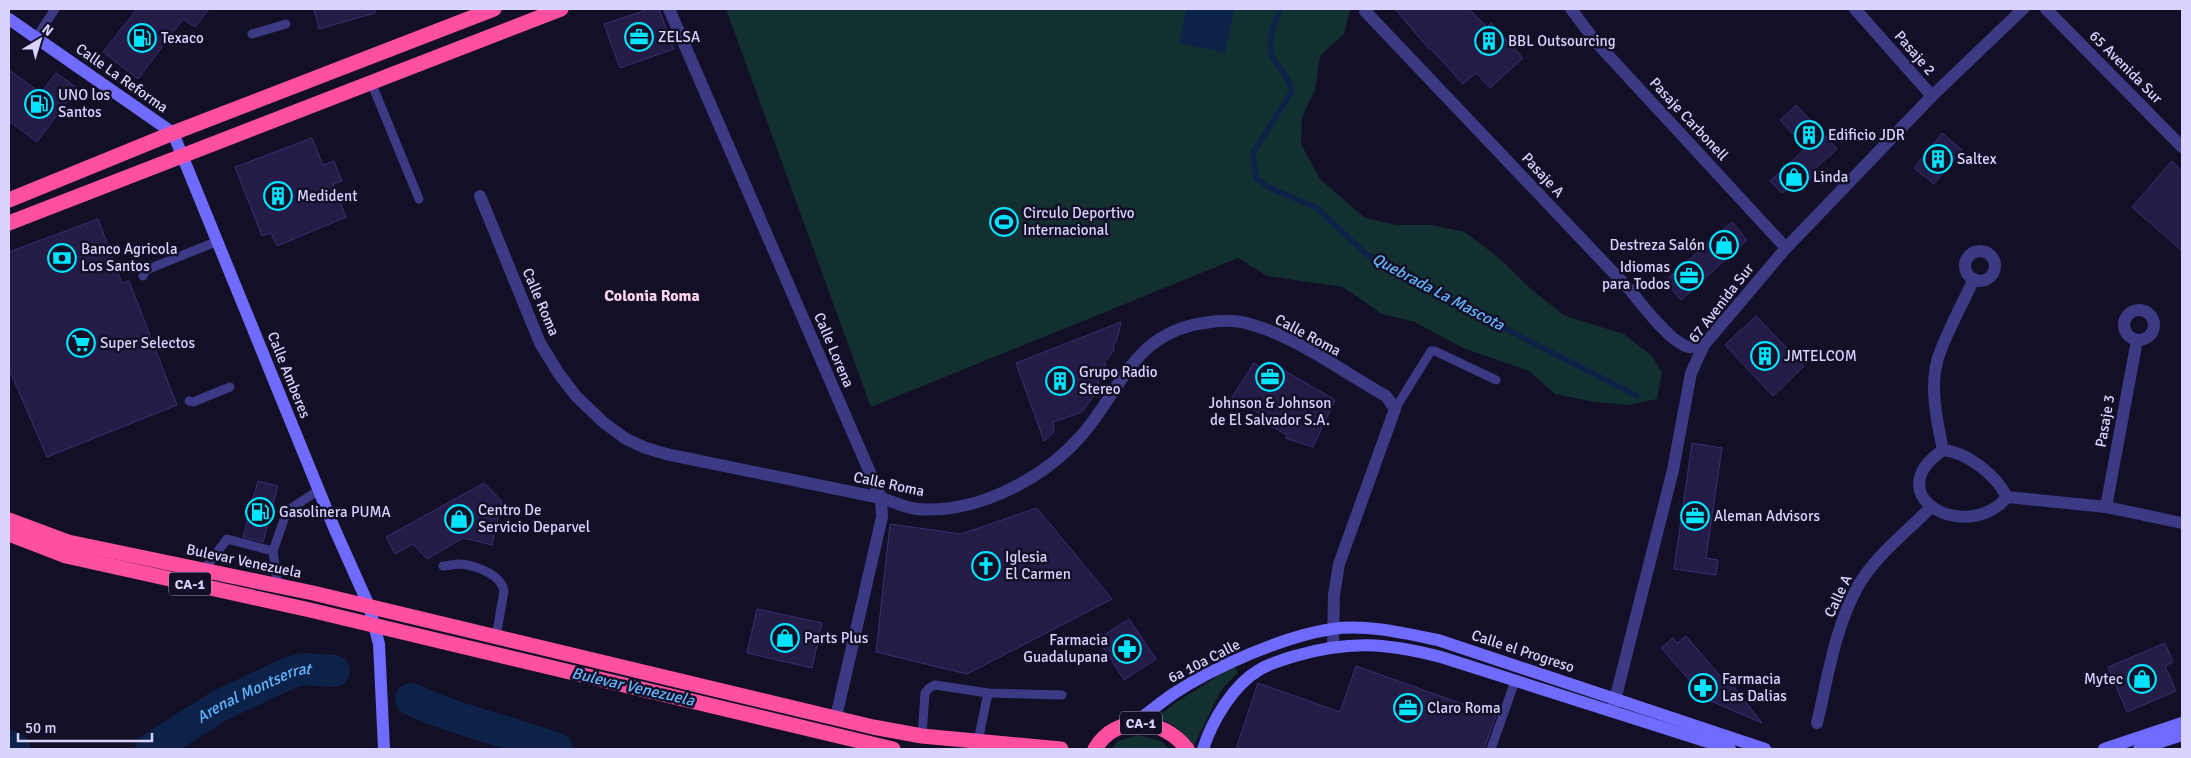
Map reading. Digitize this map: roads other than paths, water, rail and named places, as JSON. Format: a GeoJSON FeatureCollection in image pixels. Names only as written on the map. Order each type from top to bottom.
{"type":"FeatureCollection","features":[{"type":"Feature","properties":{"kind":"highway"},"geometry":{"type":"LineString","coordinates":[[9,200],[172,133],[494,9]]}},
{"type":"Feature","properties":{"kind":"highway"},"geometry":{"type":"LineString","coordinates":[[9,223],[182,154],[562,9]]}},
{"type":"Feature","properties":{"kind":"highway","name":"Bulevar Venezuela"},"geometry":{"type":"LineString","coordinates":[[9,520],[68,542],[369,606],[873,727],[922,736],[1061,749]]}},
{"type":"Feature","properties":{"kind":"highway","name":"CA-1"},"geometry":{"type":"LineString","coordinates":[[9,534],[66,556],[374,626],[893,749]]}},
{"type":"Feature","properties":{"kind":"highway","name":"CA-1"},"geometry":{"type":"LineString","coordinates":[[1095,749],[1107,734],[1124,726],[1134,724],[1151,724],[1168,730],[1186,749]]}},
{"type":"Feature","properties":{"kind":"street","name":"Calle Lorena"},"geometry":{"type":"LineString","coordinates":[[669,9],[881,498],[882,517],[836,717]]}},
{"type":"Feature","properties":{"kind":"street","name":"Pasaje Carbonell"},"geometry":{"type":"LineString","coordinates":[[1572,9],[1596,42],[1786,248]]}},
{"type":"Feature","properties":{"kind":"street","name":"Pasaje 2"},"geometry":{"type":"LineString","coordinates":[[1855,9],[1932,96]]}},
{"type":"Feature","properties":{"kind":"street","name":"67 Avenida Sur"},"geometry":{"type":"LineString","coordinates":[[1613,705],[1673,470],[1691,373],[1704,345],[1786,248],[1932,96],[2023,9]]}},
{"type":"Feature","properties":{"kind":"street","name":"65 Avenida Sur"},"geometry":{"type":"LineString","coordinates":[[2046,9],[2182,147]]}},
{"type":"Feature","properties":{"kind":"street","name":"Pasaje A"},"geometry":{"type":"LineString","coordinates":[[1365,11],[1630,290],[1658,323],[1679,343],[1689,347],[1704,345]]}},
{"type":"Feature","properties":{"kind":"street","name":"Calle La Reforma"},"geometry":{"type":"LineString","coordinates":[[9,20],[172,133],[182,154]]}},
{"type":"Feature","properties":{"kind":"street","name":"Calle Amberes"},"geometry":{"type":"LineString","coordinates":[[182,154],[319,490],[369,606],[379,644],[384,749]]}},
{"type":"Feature","properties":{"kind":"street","name":"Calle Roma"},"geometry":{"type":"LineString","coordinates":[[480,196],[540,344],[559,374],[576,396],[603,422],[626,439],[666,454],[881,498],[916,509],[954,509],[992,496],[1032,477],[1081,436],[1130,367],[1153,342],[1183,326],[1220,320],[1252,324],[1296,343],[1386,396],[1395,409]]}},
{"type":"Feature","properties":{"kind":"street"},"geometry":{"type":"LineString","coordinates":[[1943,450],[1935,399],[1937,364],[1943,345],[1974,279]]}},
{"type":"Feature","properties":{"kind":"street","name":"Pasaje 3"},"geometry":{"type":"LineString","coordinates":[[2106,507],[2137,340]]}},
{"type":"Feature","properties":{"kind":"street"},"geometry":{"type":"LineString","coordinates":[[1333,647],[1334,595],[1339,564],[1395,409]]}},
{"type":"Feature","properties":{"kind":"street"},"geometry":{"type":"LineString","coordinates":[[2007,497],[1998,484],[1977,465],[1956,453],[1943,450],[1930,459],[1923,468],[1919,478],[1919,486],[1931,507],[1946,514],[1976,516],[1990,511],[2007,497],[2106,507],[2182,523]]}},
{"type":"Feature","properties":{"kind":"street","name":"Calle A"},"geometry":{"type":"LineString","coordinates":[[1817,722],[1834,650],[1845,616],[1858,586],[1885,552],[1931,507]]}},
{"type":"Feature","properties":{"kind":"street","name":"Calle el Progreso"},"geometry":{"type":"LineString","coordinates":[[1266,648],[1309,634],[1333,629],[1366,628],[1438,640],[1730,749]]}},
{"type":"Feature","properties":{"kind":"street","name":"Calle el Progreso"},"geometry":{"type":"LineString","coordinates":[[1203,749],[1222,710],[1248,678],[1260,670],[1280,661],[1333,647],[1374,645],[1403,647],[1441,657],[1515,681],[1613,705],[1765,749]]}},
{"type":"Feature","properties":{"kind":"street","name":"6a 10a Calle"},"geometry":{"type":"LineString","coordinates":[[1134,724],[1174,693],[1210,672],[1266,648]]}},
{"type":"Feature","properties":{"kind":"street"},"geometry":{"type":"LineString","coordinates":[[2104,749],[2182,723]]}},
{"type":"Feature","properties":{"kind":"street"},"geometry":{"type":"LineString","coordinates":[[2139,749],[2182,735]]}},
{"type":"Feature","properties":{"kind":"lane"},"geometry":{"type":"LineString","coordinates":[[36,38],[55,9]]}},
{"type":"Feature","properties":{"kind":"lane"},"geometry":{"type":"LineString","coordinates":[[475,9],[481,9]]}},
{"type":"Feature","properties":{"kind":"lane"},"geometry":{"type":"LineString","coordinates":[[252,34],[286,24]]}},
{"type":"Feature","properties":{"kind":"lane"},"geometry":{"type":"LineString","coordinates":[[371,82],[419,199]]}},
{"type":"Feature","properties":{"kind":"lane"},"geometry":{"type":"LineString","coordinates":[[143,276],[146,270],[218,241]]}},
{"type":"Feature","properties":{"kind":"lane"},"geometry":{"type":"LineString","coordinates":[[1395,409],[1431,351],[1435,351],[1496,380]]}},
{"type":"Feature","properties":{"kind":"lane"},"geometry":{"type":"LineString","coordinates":[[189,401],[193,402],[230,387]]}},
{"type":"Feature","properties":{"kind":"lane"},"geometry":{"type":"LineString","coordinates":[[278,586],[273,551],[287,511],[319,490]]}},
{"type":"Feature","properties":{"kind":"lane"},"geometry":{"type":"LineString","coordinates":[[204,570],[227,539],[273,551]]}},
{"type":"Feature","properties":{"kind":"lane"},"geometry":{"type":"LineString","coordinates":[[444,566],[459,564],[494,574],[503,584],[504,591],[496,637]]}},
{"type":"Feature","properties":{"kind":"lane"},"geometry":{"type":"LineString","coordinates":[[1491,749],[1515,681]]}},
{"type":"Feature","properties":{"kind":"lane"},"geometry":{"type":"LineString","coordinates":[[922,736],[925,693],[936,684],[988,693],[1062,695]]}},
{"type":"Feature","properties":{"kind":"lane"},"geometry":{"type":"LineString","coordinates":[[978,741],[988,693]]}},
{"type":"Feature","properties":{"kind":"water"},"geometry":{"type":"Polygon","coordinates":[[[1186,9],[1234,9],[1225,53],[1179,43],[1186,9]]]}},
{"type":"Feature","properties":{"kind":"waterway","name":"Quebrada La Mascota"},"geometry":{"type":"LineString","coordinates":[[1280,9],[1272,34],[1270,48],[1274,60],[1286,77],[1292,91],[1253,153],[1256,178],[1270,188],[1317,208],[1366,254],[1422,286],[1637,396]]}},
{"type":"Feature","properties":{"kind":"waterway","name":"Arenal Montserrat"},"geometry":{"type":"LineString","coordinates":[[151,749],[219,706],[291,672],[304,669],[334,671]]}},
{"type":"Feature","properties":{"kind":"waterway","name":"Arenal Montserrat"},"geometry":{"type":"LineString","coordinates":[[411,699],[446,714],[557,749]]}},
{"type":"Feature","properties":{"kind":"waterway","name":"Arenal Montserrat"},"geometry":{"type":"LineString","coordinates":[[9,746],[14,749]]}},
{"type":"Feature","properties":{"kind":"place","name":"ZELSA"},"geometry":{"type":"Point","coordinates":[639,37]}},
{"type":"Feature","properties":{"kind":"place","name":"Texaco"},"geometry":{"type":"Point","coordinates":[142,38]}},
{"type":"Feature","properties":{"kind":"place","name":"BBL Outsourcing"},"geometry":{"type":"Point","coordinates":[1489,41]}},
{"type":"Feature","properties":{"kind":"place","name":"UNO los Santos"},"geometry":{"type":"Point","coordinates":[39,104]}},
{"type":"Feature","properties":{"kind":"place","name":"Edificio JDR"},"geometry":{"type":"Point","coordinates":[1809,135]}},
{"type":"Feature","properties":{"kind":"place","name":"Saltex"},"geometry":{"type":"Point","coordinates":[1938,159]}},
{"type":"Feature","properties":{"kind":"place","name":"Linda"},"geometry":{"type":"Point","coordinates":[1794,177]}},
{"type":"Feature","properties":{"kind":"place","name":"Medident"},"geometry":{"type":"Point","coordinates":[278,196]}},
{"type":"Feature","properties":{"kind":"place","name":"Circulo Deportivo Internacional"},"geometry":{"type":"Point","coordinates":[1004,222]}},
{"type":"Feature","properties":{"kind":"place","name":"Destreza Salón"},"geometry":{"type":"Point","coordinates":[1724,245]}},
{"type":"Feature","properties":{"kind":"place","name":"Banco Agricola Los Santos"},"geometry":{"type":"Point","coordinates":[62,258]}},
{"type":"Feature","properties":{"kind":"place","name":"Idiomas para Todos"},"geometry":{"type":"Point","coordinates":[1689,276]}},
{"type":"Feature","properties":{"kind":"place","name":"Super Selectos"},"geometry":{"type":"Point","coordinates":[81,343]}},
{"type":"Feature","properties":{"kind":"place","name":"JMTELCOM"},"geometry":{"type":"Point","coordinates":[1765,356]}},
{"type":"Feature","properties":{"kind":"place","name":"Johnson & Johnson de El Salvador S.A."},"geometry":{"type":"Point","coordinates":[1270,377]}},
{"type":"Feature","properties":{"kind":"place","name":"Grupo Radio Stereo"},"geometry":{"type":"Point","coordinates":[1060,381]}},
{"type":"Feature","properties":{"kind":"place","name":"Gasolinera PUMA"},"geometry":{"type":"Point","coordinates":[260,512]}},
{"type":"Feature","properties":{"kind":"place","name":"Aleman Advisors"},"geometry":{"type":"Point","coordinates":[1695,516]}},
{"type":"Feature","properties":{"kind":"place","name":"Centro De Servicio Deparvel"},"geometry":{"type":"Point","coordinates":[459,519]}},
{"type":"Feature","properties":{"kind":"place","name":"Iglesia El Carmen"},"geometry":{"type":"Point","coordinates":[986,566]}},
{"type":"Feature","properties":{"kind":"place","name":"Parts Plus"},"geometry":{"type":"Point","coordinates":[785,638]}},
{"type":"Feature","properties":{"kind":"place","name":"Farmacia Guadalupana"},"geometry":{"type":"Point","coordinates":[1127,649]}},
{"type":"Feature","properties":{"kind":"place","name":"Mytec"},"geometry":{"type":"Point","coordinates":[2142,679]}},
{"type":"Feature","properties":{"kind":"place","name":"Farmacia Las Dalias"},"geometry":{"type":"Point","coordinates":[1703,688]}},
{"type":"Feature","properties":{"kind":"place","name":"Claro Roma"},"geometry":{"type":"Point","coordinates":[1408,708]}},
{"type":"Feature","properties":{"kind":"district","name":"Colonia Roma"},"geometry":{"type":"Point","coordinates":[652,296]}}]}
